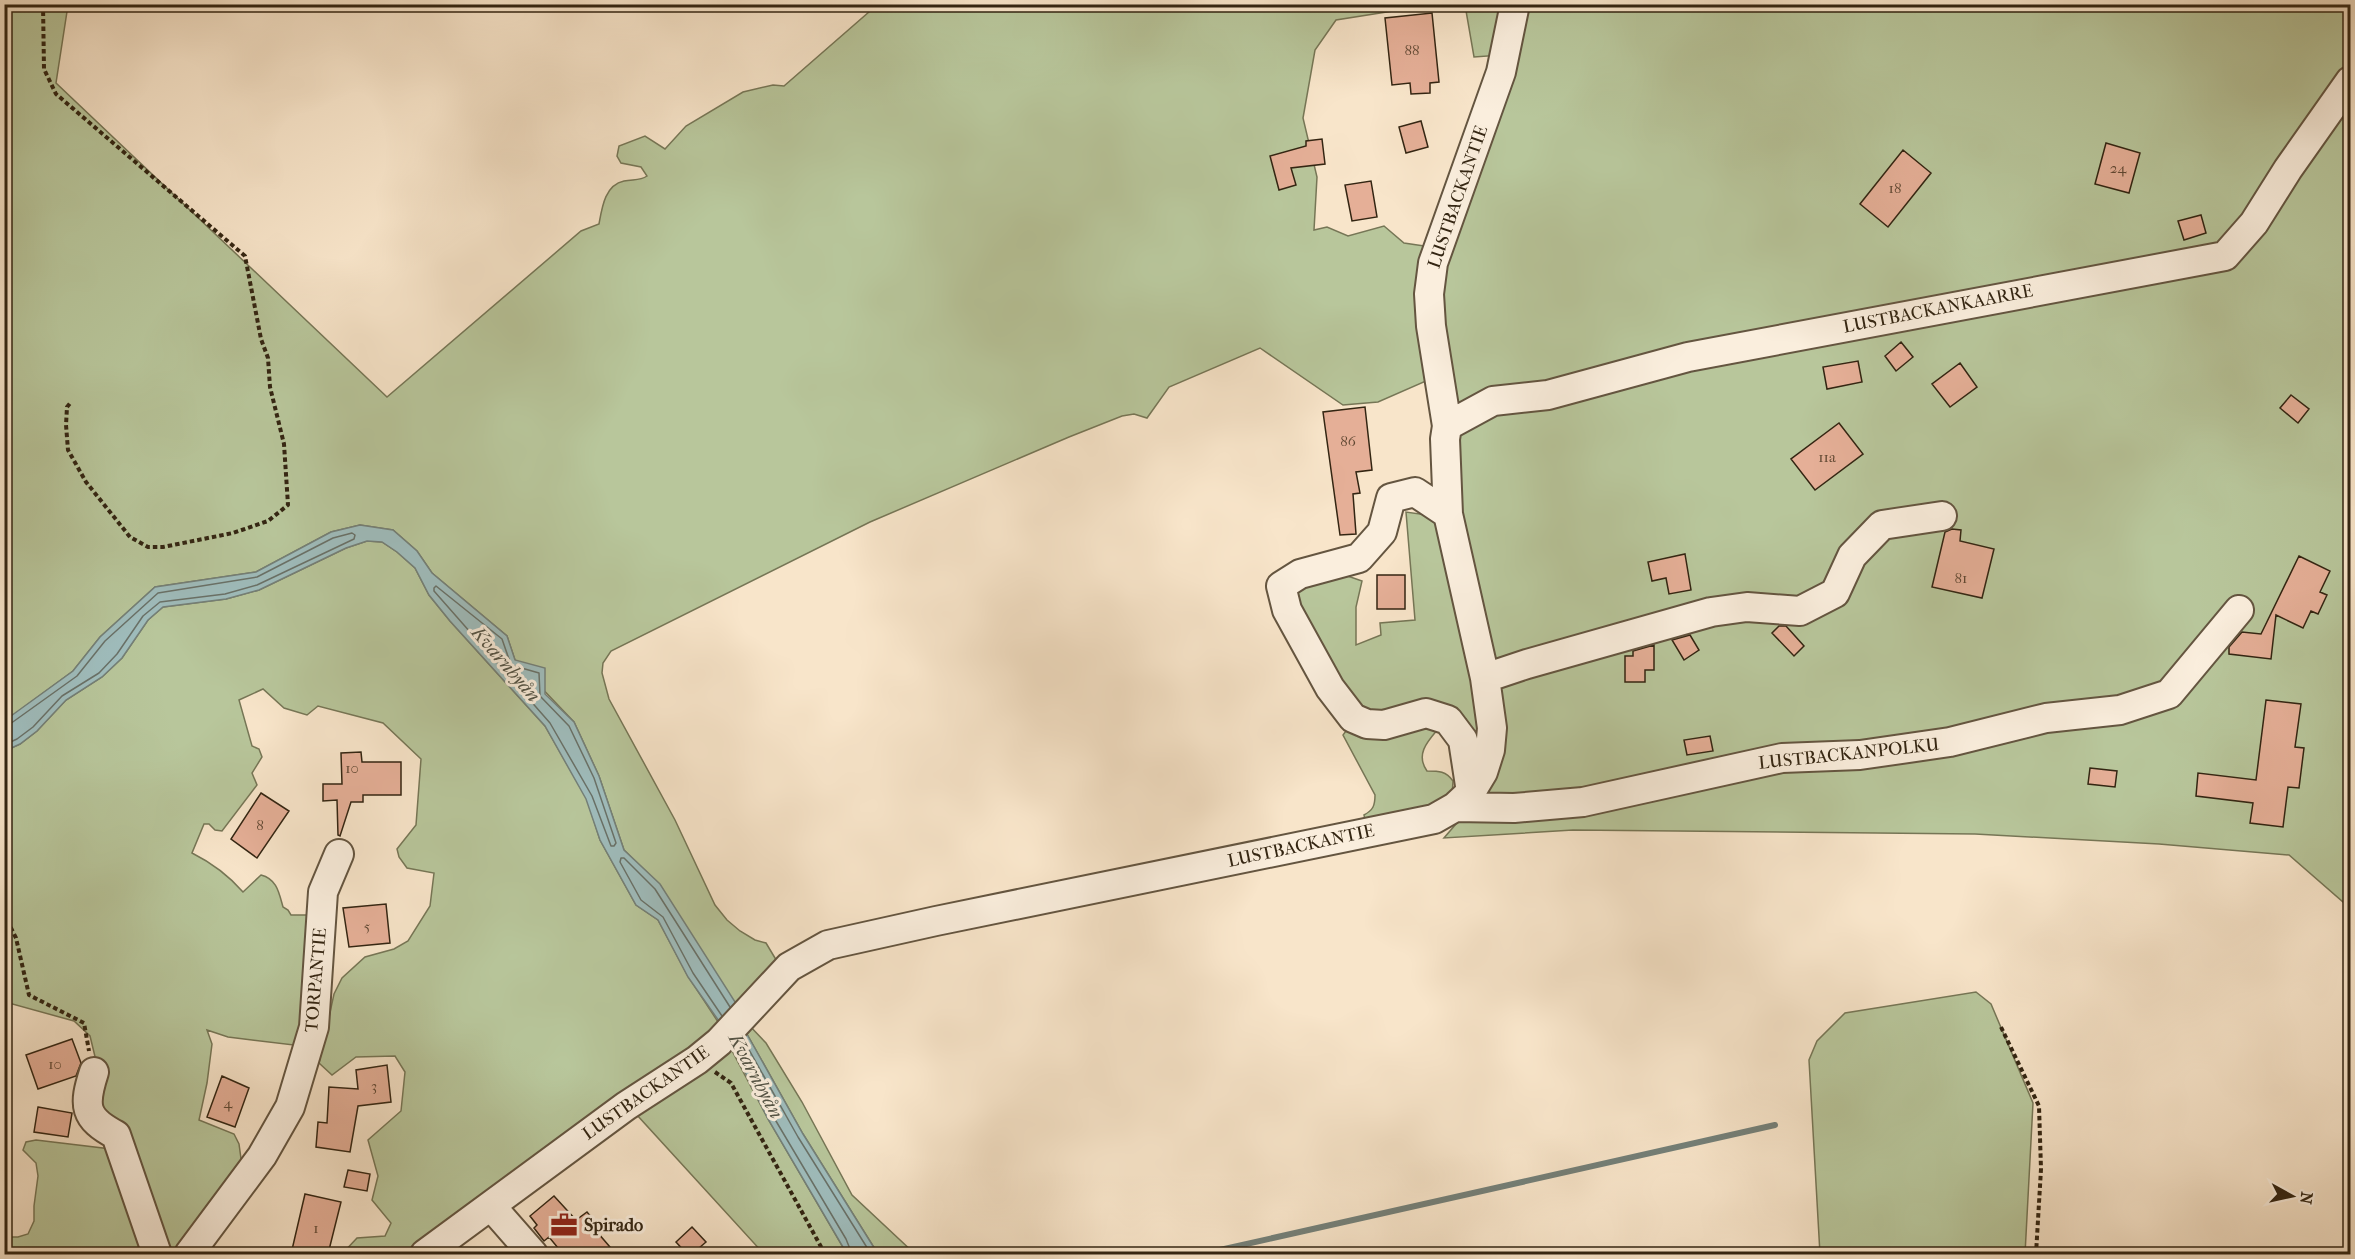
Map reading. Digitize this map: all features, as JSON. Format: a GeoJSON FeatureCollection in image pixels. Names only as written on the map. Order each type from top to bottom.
{"type":"FeatureCollection","features":[{"type":"Feature","properties":{"kind":"street","name":"LUSTBACKANTIE"},"geometry":{"type":"LineString","coordinates":[[424,1254],[626,1106],[708,1051],[789,967],[828,945],[1434,819],[1463,800],[1483,772],[1490,750],[1492,728],[1485,678],[1448,514],[1445,439],[1447,426],[1431,326],[1429,294],[1433,263],[1501,72],[1515,4]]}},
{"type":"Feature","properties":{"kind":"street","name":"LUSTBACKANKAARRE"},"geometry":{"type":"LineString","coordinates":[[1447,426],[1493,401],[1548,395],[1688,357],[2225,256],[2254,223],[2288,169],[2350,81]]}},
{"type":"Feature","properties":{"kind":"street"},"geometry":{"type":"LineString","coordinates":[[1448,514],[1415,492],[1391,498],[1382,532],[1359,558],[1300,574],[1281,586],[1287,610],[1330,688],[1353,718],[1366,724],[1384,725],[1426,713],[1448,720],[1463,740],[1463,800]]}},
{"type":"Feature","properties":{"kind":"street"},"geometry":{"type":"LineString","coordinates":[[1485,678],[1711,612],[1747,607],[1800,611],[1835,593],[1852,556],[1882,525],[1942,516]]}},
{"type":"Feature","properties":{"kind":"street","name":"LUSTBACKANPOLKU"},"geometry":{"type":"LineString","coordinates":[[1463,800],[1515,808],[1583,802],[1782,758],[1883,752],[1950,742],[2046,718],[2120,710],[2169,694],[2239,610]]}},
{"type":"Feature","properties":{"kind":"street","name":"TORPANTIE"},"geometry":{"type":"LineString","coordinates":[[189,1254],[262,1156],[290,1107],[314,1027],[323,892],[339,854]]}},
{"type":"Feature","properties":{"kind":"street"},"geometry":{"type":"LineString","coordinates":[[94,1072],[87,1094],[88,1113],[98,1125],[117,1135],[157,1254]]}},
{"type":"Feature","properties":{"kind":"street"},"geometry":{"type":"LineString","coordinates":[[491,1206],[533,1254]]}},
{"type":"Feature","properties":{"kind":"path"},"geometry":{"type":"LineString","coordinates":[[43,4],[44,69],[56,94],[245,256],[261,339],[268,358],[270,387],[284,444],[288,505],[268,521],[232,533],[163,547],[148,546],[130,537],[86,482],[68,450],[66,425],[67,407],[70,402]]}},
{"type":"Feature","properties":{"kind":"path"},"geometry":{"type":"LineString","coordinates":[[4,914],[16,938],[29,995],[84,1023],[94,1072]]}},
{"type":"Feature","properties":{"kind":"path"},"geometry":{"type":"LineString","coordinates":[[2001,1027],[2039,1106],[2041,1169],[2036,1254]]}},
{"type":"Feature","properties":{"kind":"path"},"geometry":{"type":"LineString","coordinates":[[708,1051],[731,1083],[825,1254]]}},
{"type":"Feature","properties":{"kind":"green space"},"geometry":{"type":"Polygon","coordinates":[[[5,5],[68,5],[56,83],[387,397],[581,231],[599,224],[606,198],[612,187],[624,181],[647,176],[641,167],[621,163],[617,156],[619,146],[645,136],[665,149],[686,126],[743,92],[773,85],[784,86],[877,5],[1431,5],[1336,20],[1315,50],[1303,118],[1317,177],[1314,230],[1327,227],[1348,236],[1384,226],[1404,243],[1451,250],[1515,54],[1474,57],[1465,5],[2350,5],[2350,908],[2289,855],[2159,844],[1975,834],[1573,830],[1444,838],[1480,796],[1466,719],[1448,709],[1374,718],[1356,713],[1289,587],[1342,574],[1362,581],[1356,607],[1356,645],[1381,635],[1380,623],[1415,620],[1406,512],[1463,520],[1444,373],[1378,402],[1343,405],[1260,348],[1169,387],[1147,418],[1134,414],[1122,416],[870,522],[611,651],[603,663],[602,673],[609,699],[675,820],[715,905],[740,931],[755,940],[766,943],[781,968],[739,1013],[660,885],[624,850],[599,776],[574,722],[515,660],[507,636],[432,573],[417,551],[393,530],[360,525],[331,532],[256,572],[155,587],[100,637],[73,671],[5,721],[5,5]]]}},
{"type":"Feature","properties":{"kind":"green space"},"geometry":{"type":"Polygon","coordinates":[[[367,541],[382,542],[415,568],[429,595],[450,621],[545,726],[587,799],[600,840],[636,905],[658,920],[688,976],[722,1028],[434,1234],[401,1254],[342,1254],[357,1238],[385,1236],[391,1223],[372,1200],[378,1176],[368,1140],[401,1111],[405,1072],[395,1056],[356,1057],[332,1075],[319,1063],[334,994],[342,978],[365,957],[394,949],[408,941],[430,906],[434,873],[407,868],[399,857],[397,849],[416,825],[421,759],[383,723],[318,706],[307,715],[284,708],[263,689],[239,700],[252,746],[259,749],[262,757],[252,773],[257,785],[222,831],[215,830],[209,824],[204,824],[192,853],[220,870],[243,892],[261,875],[274,883],[283,907],[291,915],[316,915],[302,1046],[228,1037],[207,1030],[212,1044],[199,1120],[234,1134],[239,1144],[242,1166],[178,1254],[164,1254],[99,1111],[99,1073],[90,1036],[74,1021],[5,1002],[4,751],[20,744],[37,731],[66,700],[102,677],[122,658],[148,620],[163,607],[226,599],[259,590],[346,548],[367,541]]]}},
{"type":"Feature","properties":{"kind":"green space"},"geometry":{"type":"Polygon","coordinates":[[[1351,724],[1439,728],[1424,748],[1422,759],[1427,771],[1442,772],[1453,781],[1452,796],[1440,806],[1365,820],[1364,815],[1373,807],[1375,795],[1343,735],[1351,724]]]}},
{"type":"Feature","properties":{"kind":"green space"},"geometry":{"type":"Polygon","coordinates":[[[1976,992],[1991,1004],[2033,1103],[2025,1254],[1820,1254],[1809,1060],[1817,1041],[1845,1013],[1976,992]]]}},
{"type":"Feature","properties":{"kind":"green space"},"geometry":{"type":"Polygon","coordinates":[[[747,1023],[766,1043],[802,1102],[852,1195],[915,1254],[878,1254],[803,1134],[743,1027],[747,1023]]]}},
{"type":"Feature","properties":{"kind":"green space"},"geometry":{"type":"Polygon","coordinates":[[[729,1045],[768,1119],[847,1254],[764,1254],[637,1115],[729,1045]]]}},
{"type":"Feature","properties":{"kind":"green space"},"geometry":{"type":"Polygon","coordinates":[[[36,1140],[111,1149],[149,1254],[5,1254],[5,1237],[28,1234],[34,1221],[38,1176],[36,1163],[23,1150],[26,1142],[36,1140]]]}},
{"type":"Feature","properties":{"kind":"water","name":"Kvarnbyån"},"geometry":{"type":"Polygon","coordinates":[[[360,525],[393,530],[417,551],[432,573],[507,636],[515,660],[545,668],[545,694],[574,722],[599,776],[624,850],[660,884],[737,1005],[743,1027],[803,1134],[878,1254],[847,1254],[768,1119],[721,1024],[688,977],[658,920],[636,905],[600,840],[586,799],[545,726],[450,621],[429,595],[415,568],[382,542],[367,541],[346,548],[259,590],[226,599],[163,607],[148,620],[122,658],[102,677],[66,700],[37,731],[20,744],[5,751],[4,721],[73,671],[100,637],[155,587],[256,572],[331,532],[360,525]]]}},
{"type":"Feature","properties":{"kind":"building"},"geometry":{"type":"Polygon","coordinates":[[[1432,13],[1439,82],[1430,83],[1430,93],[1411,94],[1410,83],[1392,85],[1385,18],[1432,13]]]}},
{"type":"Feature","properties":{"kind":"building"},"geometry":{"type":"Polygon","coordinates":[[[1421,121],[1428,147],[1406,153],[1399,127],[1421,121]]]}},
{"type":"Feature","properties":{"kind":"building"},"geometry":{"type":"Polygon","coordinates":[[[1322,139],[1325,164],[1291,168],[1296,185],[1279,190],[1270,156],[1306,146],[1306,141],[1322,139]]]}},
{"type":"Feature","properties":{"kind":"building"},"geometry":{"type":"Polygon","coordinates":[[[2106,143],[2140,153],[2129,193],[2095,184],[2106,143]]]}},
{"type":"Feature","properties":{"kind":"building"},"geometry":{"type":"Polygon","coordinates":[[[1903,150],[1931,173],[1888,227],[1860,204],[1903,150]]]}},
{"type":"Feature","properties":{"kind":"building"},"geometry":{"type":"Polygon","coordinates":[[[1371,181],[1377,217],[1352,221],[1345,185],[1371,181]]]}},
{"type":"Feature","properties":{"kind":"building"},"geometry":{"type":"Polygon","coordinates":[[[2201,215],[2206,233],[2184,240],[2178,221],[2201,215]]]}},
{"type":"Feature","properties":{"kind":"building"},"geometry":{"type":"Polygon","coordinates":[[[1901,342],[1913,357],[1896,371],[1885,356],[1901,342]]]}},
{"type":"Feature","properties":{"kind":"building"},"geometry":{"type":"Polygon","coordinates":[[[1858,361],[1862,382],[1827,389],[1823,367],[1858,361]]]}},
{"type":"Feature","properties":{"kind":"building"},"geometry":{"type":"Polygon","coordinates":[[[1960,363],[1977,387],[1950,407],[1932,384],[1960,363]]]}},
{"type":"Feature","properties":{"kind":"building"},"geometry":{"type":"Polygon","coordinates":[[[2291,395],[2309,409],[2298,423],[2280,408],[2291,395]]]}},
{"type":"Feature","properties":{"kind":"building"},"geometry":{"type":"Polygon","coordinates":[[[1365,407],[1372,470],[1356,472],[1360,493],[1353,494],[1356,534],[1340,535],[1323,412],[1365,407]]]}},
{"type":"Feature","properties":{"kind":"building"},"geometry":{"type":"Polygon","coordinates":[[[1839,423],[1863,454],[1815,490],[1791,459],[1839,423]]]}},
{"type":"Feature","properties":{"kind":"building"},"geometry":{"type":"Polygon","coordinates":[[[1952,529],[1961,530],[1960,541],[1994,549],[1982,598],[1932,587],[1945,532],[1952,529]]]}},
{"type":"Feature","properties":{"kind":"building"},"geometry":{"type":"Polygon","coordinates":[[[1685,554],[1691,590],[1669,594],[1666,578],[1652,581],[1648,562],[1685,554]]]}},
{"type":"Feature","properties":{"kind":"building"},"geometry":{"type":"Polygon","coordinates":[[[2299,556],[2330,571],[2320,592],[2327,595],[2318,614],[2311,611],[2303,628],[2276,615],[2271,659],[2229,654],[2229,647],[2242,632],[2261,634],[2299,556]]]}},
{"type":"Feature","properties":{"kind":"building"},"geometry":{"type":"Polygon","coordinates":[[[1377,575],[1405,575],[1405,609],[1377,609],[1377,575]]]}},
{"type":"Feature","properties":{"kind":"building"},"geometry":{"type":"Polygon","coordinates":[[[1779,626],[1786,626],[1804,646],[1794,656],[1772,633],[1779,626]]]}},
{"type":"Feature","properties":{"kind":"building"},"geometry":{"type":"Polygon","coordinates":[[[1690,635],[1699,650],[1684,660],[1672,640],[1690,635]]]}},
{"type":"Feature","properties":{"kind":"building"},"geometry":{"type":"Polygon","coordinates":[[[1654,645],[1654,670],[1645,670],[1645,682],[1625,682],[1625,656],[1633,656],[1633,651],[1654,645]]]}},
{"type":"Feature","properties":{"kind":"building"},"geometry":{"type":"Polygon","coordinates":[[[2266,700],[2301,704],[2295,747],[2304,748],[2299,788],[2288,787],[2283,827],[2250,823],[2253,803],[2196,796],[2198,773],[2256,780],[2266,700]]]}},
{"type":"Feature","properties":{"kind":"building"},"geometry":{"type":"Polygon","coordinates":[[[1710,736],[1713,751],[1687,755],[1684,740],[1710,736]]]}},
{"type":"Feature","properties":{"kind":"building"},"geometry":{"type":"Polygon","coordinates":[[[361,752],[362,762],[401,762],[401,795],[363,795],[363,802],[351,802],[340,836],[338,835],[337,800],[323,801],[323,784],[342,784],[341,753],[361,752]]]}},
{"type":"Feature","properties":{"kind":"building"},"geometry":{"type":"Polygon","coordinates":[[[2090,768],[2117,771],[2115,787],[2088,784],[2090,768]]]}},
{"type":"Feature","properties":{"kind":"building"},"geometry":{"type":"Polygon","coordinates":[[[261,793],[289,811],[257,858],[231,839],[261,793]]]}},
{"type":"Feature","properties":{"kind":"building"},"geometry":{"type":"Polygon","coordinates":[[[386,904],[390,943],[349,947],[343,908],[386,904]]]}},
{"type":"Feature","properties":{"kind":"building"},"geometry":{"type":"Polygon","coordinates":[[[72,1039],[81,1063],[76,1076],[38,1089],[26,1055],[72,1039]]]}},
{"type":"Feature","properties":{"kind":"building"},"geometry":{"type":"Polygon","coordinates":[[[387,1065],[391,1102],[358,1106],[350,1152],[316,1147],[318,1122],[327,1123],[329,1087],[358,1089],[356,1070],[387,1065]]]}},
{"type":"Feature","properties":{"kind":"building"},"geometry":{"type":"Polygon","coordinates":[[[222,1076],[249,1088],[235,1127],[207,1117],[222,1076]]]}},
{"type":"Feature","properties":{"kind":"building"},"geometry":{"type":"Polygon","coordinates":[[[38,1107],[72,1113],[68,1137],[34,1132],[38,1107]]]}},
{"type":"Feature","properties":{"kind":"building"},"geometry":{"type":"Polygon","coordinates":[[[348,1170],[370,1174],[367,1191],[344,1187],[348,1170]]]}},
{"type":"Feature","properties":{"kind":"building"},"geometry":{"type":"Polygon","coordinates":[[[305,1194],[341,1202],[328,1254],[291,1254],[305,1194]]]}},
{"type":"Feature","properties":{"kind":"building"},"geometry":{"type":"Polygon","coordinates":[[[554,1196],[576,1220],[587,1212],[602,1230],[598,1233],[616,1254],[563,1254],[549,1237],[544,1241],[534,1228],[537,1225],[530,1216],[554,1196]]]}},
{"type":"Feature","properties":{"kind":"building"},"geometry":{"type":"Polygon","coordinates":[[[692,1227],[706,1242],[692,1254],[687,1254],[676,1242],[692,1227]]]}},
{"type":"Feature","properties":{"kind":"waterway"},"geometry":{"type":"LineString","coordinates":[[1202,1254],[1775,1125]]}},
{"type":"Feature","properties":{"kind":"place","name":"Spirado"},"geometry":{"type":"Point","coordinates":[564,1225]}}]}
